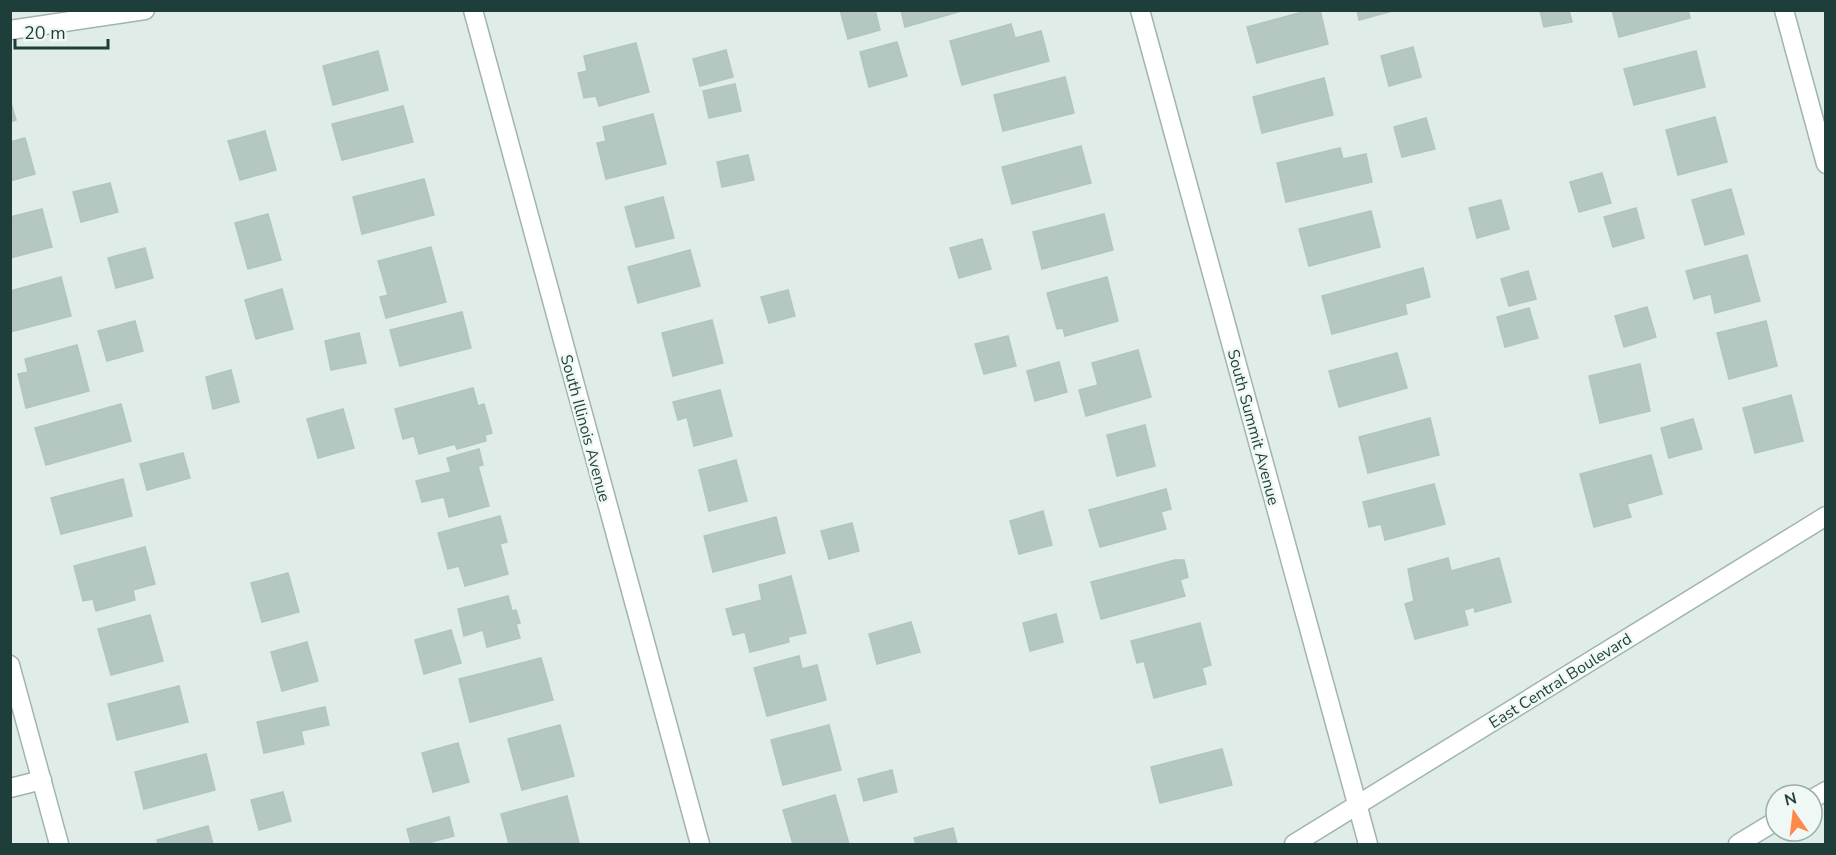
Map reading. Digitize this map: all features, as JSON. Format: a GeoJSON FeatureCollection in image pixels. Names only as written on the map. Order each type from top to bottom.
{"type":"FeatureCollection","features":[{"type":"Feature","properties":{"kind":"street"},"geometry":{"type":"LineString","coordinates":[[10,30],[144,10]]}},
{"type":"Feature","properties":{"kind":"street","name":"South Illinois Avenue"},"geometry":{"type":"LineString","coordinates":[[473,10],[700,844]]}},
{"type":"Feature","properties":{"kind":"street","name":"South Summit Avenue"},"geometry":{"type":"LineString","coordinates":[[1140,10],[1368,844]]}},
{"type":"Feature","properties":{"kind":"street"},"geometry":{"type":"LineString","coordinates":[[1784,10],[1826,164]]}},
{"type":"Feature","properties":{"kind":"street","name":"East Central Boulevard"},"geometry":{"type":"LineString","coordinates":[[1294,844],[1826,516]]}},
{"type":"Feature","properties":{"kind":"street"},"geometry":{"type":"LineString","coordinates":[[10,665],[59,844]]}},
{"type":"Feature","properties":{"kind":"street"},"geometry":{"type":"LineString","coordinates":[[10,788],[42,780]]}},
{"type":"Feature","properties":{"kind":"street"},"geometry":{"type":"LineString","coordinates":[[1738,844],[1764,828]]}},
{"type":"Feature","properties":{"kind":"building"},"geometry":{"type":"Polygon","coordinates":[[[840,10],[875,10],[880,30],[848,39],[840,10]]]}},
{"type":"Feature","properties":{"kind":"building"},"geometry":{"type":"Polygon","coordinates":[[[901,10],[965,10],[905,27],[901,10]]]}},
{"type":"Feature","properties":{"kind":"building"},"geometry":{"type":"Polygon","coordinates":[[[1310,10],[1320,10],[1328,44],[1257,63],[1247,27],[1310,10]]]}},
{"type":"Feature","properties":{"kind":"building"},"geometry":{"type":"Polygon","coordinates":[[[1357,10],[1391,10],[1392,11],[1359,20],[1357,10]]]}},
{"type":"Feature","properties":{"kind":"building"},"geometry":{"type":"Polygon","coordinates":[[[1569,10],[1572,22],[1544,27],[1540,11],[1569,10]]]}},
{"type":"Feature","properties":{"kind":"building"},"geometry":{"type":"Polygon","coordinates":[[[1612,10],[1688,10],[1690,18],[1619,37],[1612,10]]]}},
{"type":"Feature","properties":{"kind":"building"},"geometry":{"type":"Polygon","coordinates":[[[1011,24],[1015,38],[1041,31],[1049,61],[962,85],[950,41],[1011,24]]]}},
{"type":"Feature","properties":{"kind":"building"},"geometry":{"type":"Polygon","coordinates":[[[897,42],[907,76],[869,87],[860,52],[897,42]]]}},
{"type":"Feature","properties":{"kind":"building"},"geometry":{"type":"Polygon","coordinates":[[[636,43],[649,92],[599,106],[596,96],[584,98],[578,73],[587,71],[584,56],[636,43]]]}},
{"type":"Feature","properties":{"kind":"building"},"geometry":{"type":"Polygon","coordinates":[[[1413,47],[1421,77],[1389,86],[1381,56],[1413,47]]]}},
{"type":"Feature","properties":{"kind":"building"},"geometry":{"type":"Polygon","coordinates":[[[726,50],[733,77],[700,86],[693,59],[726,50]]]}},
{"type":"Feature","properties":{"kind":"building"},"geometry":{"type":"Polygon","coordinates":[[[378,51],[388,90],[333,105],[323,66],[378,51]]]}},
{"type":"Feature","properties":{"kind":"building"},"geometry":{"type":"Polygon","coordinates":[[[1696,51],[1705,87],[1634,105],[1624,69],[1696,51]]]}},
{"type":"Feature","properties":{"kind":"building"},"geometry":{"type":"Polygon","coordinates":[[[1065,77],[1074,113],[1003,131],[994,95],[1065,77]]]}},
{"type":"Feature","properties":{"kind":"building"},"geometry":{"type":"Polygon","coordinates":[[[1324,78],[1333,115],[1262,133],[1253,97],[1324,78]]]}},
{"type":"Feature","properties":{"kind":"building"},"geometry":{"type":"Polygon","coordinates":[[[735,84],[741,111],[709,118],[703,91],[735,84]]]}},
{"type":"Feature","properties":{"kind":"building"},"geometry":{"type":"Polygon","coordinates":[[[10,100],[16,120],[10,122],[10,100]]]}},
{"type":"Feature","properties":{"kind":"building"},"geometry":{"type":"Polygon","coordinates":[[[403,106],[413,142],[342,160],[332,124],[403,106]]]}},
{"type":"Feature","properties":{"kind":"building"},"geometry":{"type":"Polygon","coordinates":[[[653,114],[666,164],[606,179],[597,143],[606,141],[603,127],[653,114]]]}},
{"type":"Feature","properties":{"kind":"building"},"geometry":{"type":"Polygon","coordinates":[[[1715,117],[1727,162],[1678,175],[1666,130],[1715,117]]]}},
{"type":"Feature","properties":{"kind":"building"},"geometry":{"type":"Polygon","coordinates":[[[1426,118],[1435,149],[1402,157],[1394,127],[1426,118]]]}},
{"type":"Feature","properties":{"kind":"building"},"geometry":{"type":"Polygon","coordinates":[[[265,131],[276,170],[240,180],[228,141],[265,131]]]}},
{"type":"Feature","properties":{"kind":"building"},"geometry":{"type":"Polygon","coordinates":[[[25,138],[35,174],[10,181],[10,142],[25,138]]]}},
{"type":"Feature","properties":{"kind":"building"},"geometry":{"type":"Polygon","coordinates":[[[1081,146],[1091,183],[1012,204],[1002,167],[1081,146]]]}},
{"type":"Feature","properties":{"kind":"building"},"geometry":{"type":"Polygon","coordinates":[[[1340,148],[1343,159],[1366,154],[1372,182],[1286,202],[1277,163],[1340,148]]]}},
{"type":"Feature","properties":{"kind":"building"},"geometry":{"type":"Polygon","coordinates":[[[748,155],[754,180],[722,187],[717,162],[748,155]]]}},
{"type":"Feature","properties":{"kind":"building"},"geometry":{"type":"Polygon","coordinates":[[[1602,173],[1611,203],[1579,212],[1570,182],[1602,173]]]}},
{"type":"Feature","properties":{"kind":"building"},"geometry":{"type":"Polygon","coordinates":[[[424,179],[434,215],[362,234],[353,197],[424,179]]]}},
{"type":"Feature","properties":{"kind":"building"},"geometry":{"type":"Polygon","coordinates":[[[110,183],[118,212],[81,222],[73,192],[110,183]]]}},
{"type":"Feature","properties":{"kind":"building"},"geometry":{"type":"Polygon","coordinates":[[[1731,189],[1744,234],[1705,245],[1692,200],[1731,189]]]}},
{"type":"Feature","properties":{"kind":"building"},"geometry":{"type":"Polygon","coordinates":[[[663,197],[674,238],[636,247],[625,207],[663,197]]]}},
{"type":"Feature","properties":{"kind":"building"},"geometry":{"type":"Polygon","coordinates":[[[1501,200],[1509,229],[1477,238],[1469,208],[1501,200]]]}},
{"type":"Feature","properties":{"kind":"building"},"geometry":{"type":"Polygon","coordinates":[[[1636,208],[1644,238],[1613,247],[1604,217],[1636,208]]]}},
{"type":"Feature","properties":{"kind":"building"},"geometry":{"type":"Polygon","coordinates":[[[42,209],[52,247],[10,258],[10,217],[42,209]]]}},
{"type":"Feature","properties":{"kind":"building"},"geometry":{"type":"Polygon","coordinates":[[[1371,211],[1380,247],[1309,266],[1299,229],[1371,211]]]}},
{"type":"Feature","properties":{"kind":"building"},"geometry":{"type":"Polygon","coordinates":[[[268,214],[281,260],[248,269],[235,223],[268,214]]]}},
{"type":"Feature","properties":{"kind":"building"},"geometry":{"type":"Polygon","coordinates":[[[1104,214],[1113,250],[1042,269],[1033,232],[1104,214]]]}},
{"type":"Feature","properties":{"kind":"building"},"geometry":{"type":"Polygon","coordinates":[[[982,239],[991,269],[959,278],[950,248],[982,239]]]}},
{"type":"Feature","properties":{"kind":"building"},"geometry":{"type":"Polygon","coordinates":[[[431,247],[446,302],[386,318],[380,297],[388,295],[378,261],[431,247]]]}},
{"type":"Feature","properties":{"kind":"building"},"geometry":{"type":"Polygon","coordinates":[[[145,248],[153,278],[116,288],[108,258],[145,248]]]}},
{"type":"Feature","properties":{"kind":"building"},"geometry":{"type":"Polygon","coordinates":[[[690,250],[700,286],[638,303],[628,267],[690,250]]]}},
{"type":"Feature","properties":{"kind":"building"},"geometry":{"type":"Polygon","coordinates":[[[1747,255],[1760,301],[1715,313],[1711,294],[1694,299],[1686,271],[1747,255]]]}},
{"type":"Feature","properties":{"kind":"building"},"geometry":{"type":"Polygon","coordinates":[[[1423,268],[1430,297],[1405,304],[1407,314],[1332,334],[1322,296],[1423,268]]]}},
{"type":"Feature","properties":{"kind":"building"},"geometry":{"type":"Polygon","coordinates":[[[1528,271],[1536,299],[1509,306],[1501,279],[1528,271]]]}},
{"type":"Feature","properties":{"kind":"building"},"geometry":{"type":"Polygon","coordinates":[[[61,277],[71,316],[10,332],[10,291],[61,277]]]}},
{"type":"Feature","properties":{"kind":"building"},"geometry":{"type":"Polygon","coordinates":[[[1107,277],[1118,321],[1065,336],[1063,328],[1057,329],[1047,293],[1107,277]]]}},
{"type":"Feature","properties":{"kind":"building"},"geometry":{"type":"Polygon","coordinates":[[[282,289],[293,329],[256,339],[245,300],[282,289]]]}},
{"type":"Feature","properties":{"kind":"building"},"geometry":{"type":"Polygon","coordinates":[[[788,290],[795,316],[769,323],[761,297],[788,290]]]}},
{"type":"Feature","properties":{"kind":"building"},"geometry":{"type":"Polygon","coordinates":[[[1647,307],[1656,337],[1624,347],[1615,316],[1647,307]]]}},
{"type":"Feature","properties":{"kind":"building"},"geometry":{"type":"Polygon","coordinates":[[[1529,308],[1538,338],[1505,347],[1497,317],[1529,308]]]}},
{"type":"Feature","properties":{"kind":"building"},"geometry":{"type":"Polygon","coordinates":[[[462,312],[471,348],[400,366],[390,330],[462,312]]]}},
{"type":"Feature","properties":{"kind":"building"},"geometry":{"type":"Polygon","coordinates":[[[712,320],[723,363],[673,376],[662,333],[712,320]]]}},
{"type":"Feature","properties":{"kind":"building"},"geometry":{"type":"Polygon","coordinates":[[[135,321],[143,351],[107,361],[98,331],[135,321]]]}},
{"type":"Feature","properties":{"kind":"building"},"geometry":{"type":"Polygon","coordinates":[[[1766,321],[1777,366],[1729,379],[1717,333],[1766,321]]]}},
{"type":"Feature","properties":{"kind":"building"},"geometry":{"type":"Polygon","coordinates":[[[359,333],[366,363],[331,370],[325,341],[359,333]]]}},
{"type":"Feature","properties":{"kind":"building"},"geometry":{"type":"Polygon","coordinates":[[[1008,336],[1016,366],[984,374],[975,344],[1008,336]]]}},
{"type":"Feature","properties":{"kind":"building"},"geometry":{"type":"Polygon","coordinates":[[[77,345],[89,391],[26,408],[18,374],[28,372],[25,359],[77,345]]]}},
{"type":"Feature","properties":{"kind":"building"},"geometry":{"type":"Polygon","coordinates":[[[1138,350],[1151,397],[1086,416],[1079,390],[1098,385],[1092,363],[1138,350]]]}},
{"type":"Feature","properties":{"kind":"building"},"geometry":{"type":"Polygon","coordinates":[[[1397,353],[1407,388],[1339,407],[1329,371],[1397,353]]]}},
{"type":"Feature","properties":{"kind":"building"},"geometry":{"type":"Polygon","coordinates":[[[1059,362],[1067,392],[1035,401],[1027,371],[1059,362]]]}},
{"type":"Feature","properties":{"kind":"building"},"geometry":{"type":"Polygon","coordinates":[[[1640,364],[1650,411],[1600,423],[1589,376],[1640,364]]]}},
{"type":"Feature","properties":{"kind":"building"},"geometry":{"type":"Polygon","coordinates":[[[231,370],[239,402],[213,409],[206,377],[231,370]]]}},
{"type":"Feature","properties":{"kind":"building"},"geometry":{"type":"Polygon","coordinates":[[[473,388],[478,406],[484,404],[492,433],[485,435],[486,441],[457,449],[455,444],[419,454],[414,436],[403,439],[395,409],[473,388]]]}},
{"type":"Feature","properties":{"kind":"building"},"geometry":{"type":"Polygon","coordinates":[[[720,390],[732,436],[694,446],[687,417],[678,420],[673,402],[720,390]]]}},
{"type":"Feature","properties":{"kind":"building"},"geometry":{"type":"Polygon","coordinates":[[[1791,395],[1803,441],[1755,453],[1743,408],[1791,395]]]}},
{"type":"Feature","properties":{"kind":"building"},"geometry":{"type":"Polygon","coordinates":[[[121,404],[131,441],[46,465],[35,428],[121,404]]]}},
{"type":"Feature","properties":{"kind":"building"},"geometry":{"type":"Polygon","coordinates":[[[343,409],[354,448],[318,458],[307,419],[343,409]]]}},
{"type":"Feature","properties":{"kind":"building"},"geometry":{"type":"Polygon","coordinates":[[[1430,418],[1439,455],[1368,473],[1359,437],[1430,418]]]}},
{"type":"Feature","properties":{"kind":"building"},"geometry":{"type":"Polygon","coordinates":[[[1693,419],[1702,449],[1669,458],[1661,428],[1693,419]]]}},
{"type":"Feature","properties":{"kind":"building"},"geometry":{"type":"Polygon","coordinates":[[[1145,425],[1155,466],[1117,476],[1107,435],[1145,425]]]}},
{"type":"Feature","properties":{"kind":"building"},"geometry":{"type":"Polygon","coordinates":[[[479,449],[483,465],[478,466],[489,506],[449,517],[444,497],[422,502],[416,481],[451,472],[447,458],[479,449]]]}},
{"type":"Feature","properties":{"kind":"building"},"geometry":{"type":"Polygon","coordinates":[[[183,453],[190,478],[147,490],[140,464],[183,453]]]}},
{"type":"Feature","properties":{"kind":"building"},"geometry":{"type":"Polygon","coordinates":[[[1651,455],[1662,494],[1627,504],[1631,517],[1594,527],[1580,474],[1651,455]]]}},
{"type":"Feature","properties":{"kind":"building"},"geometry":{"type":"Polygon","coordinates":[[[736,460],[747,501],[709,511],[699,470],[736,460]]]}},
{"type":"Feature","properties":{"kind":"building"},"geometry":{"type":"Polygon","coordinates":[[[123,479],[132,516],[61,534],[51,498],[123,479]]]}},
{"type":"Feature","properties":{"kind":"building"},"geometry":{"type":"Polygon","coordinates":[[[1434,484],[1445,524],[1385,540],[1381,524],[1369,527],[1363,502],[1434,484]]]}},
{"type":"Feature","properties":{"kind":"building"},"geometry":{"type":"Polygon","coordinates":[[[1166,489],[1171,509],[1161,512],[1166,529],[1100,547],[1089,510],[1166,489]]]}},
{"type":"Feature","properties":{"kind":"building"},"geometry":{"type":"Polygon","coordinates":[[[1043,511],[1052,545],[1019,554],[1010,521],[1043,511]]]}},
{"type":"Feature","properties":{"kind":"building"},"geometry":{"type":"Polygon","coordinates":[[[500,516],[507,542],[500,544],[508,574],[465,586],[459,566],[448,569],[438,533],[500,516]]]}},
{"type":"Feature","properties":{"kind":"building"},"geometry":{"type":"Polygon","coordinates":[[[776,517],[785,553],[713,572],[704,536],[776,517]]]}},
{"type":"Feature","properties":{"kind":"building"},"geometry":{"type":"Polygon","coordinates":[[[852,523],[859,551],[829,559],[821,531],[852,523]]]}},
{"type":"Feature","properties":{"kind":"building"},"geometry":{"type":"Polygon","coordinates":[[[145,547],[155,584],[133,590],[135,600],[96,611],[93,599],[83,601],[74,566],[145,547]]]}},
{"type":"Feature","properties":{"kind":"building"},"geometry":{"type":"Polygon","coordinates":[[[1448,558],[1451,571],[1499,558],[1511,602],[1475,612],[1474,607],[1464,610],[1468,625],[1415,639],[1405,604],[1414,601],[1408,569],[1448,558]]]}},
{"type":"Feature","properties":{"kind":"building"},"geometry":{"type":"Polygon","coordinates":[[[1175,560],[1184,560],[1188,577],[1180,580],[1185,596],[1101,619],[1091,582],[1175,560]]]}},
{"type":"Feature","properties":{"kind":"building"},"geometry":{"type":"Polygon","coordinates":[[[288,573],[299,612],[262,622],[251,583],[288,573]]]}},
{"type":"Feature","properties":{"kind":"building"},"geometry":{"type":"Polygon","coordinates":[[[791,576],[806,633],[788,637],[789,642],[750,652],[745,632],[733,635],[726,609],[762,600],[759,585],[791,576]]]}},
{"type":"Feature","properties":{"kind":"building"},"geometry":{"type":"Polygon","coordinates":[[[508,596],[512,611],[516,610],[520,623],[516,624],[520,638],[487,647],[483,630],[464,636],[458,609],[508,596]]]}},
{"type":"Feature","properties":{"kind":"building"},"geometry":{"type":"Polygon","coordinates":[[[1056,614],[1063,642],[1030,651],[1023,623],[1056,614]]]}},
{"type":"Feature","properties":{"kind":"building"},"geometry":{"type":"Polygon","coordinates":[[[150,615],[163,661],[111,675],[98,629],[150,615]]]}},
{"type":"Feature","properties":{"kind":"building"},"geometry":{"type":"Polygon","coordinates":[[[911,622],[920,652],[877,664],[869,634],[911,622]]]}},
{"type":"Feature","properties":{"kind":"building"},"geometry":{"type":"Polygon","coordinates":[[[1200,623],[1211,665],[1202,668],[1206,684],[1154,698],[1144,661],[1137,663],[1131,641],[1200,623]]]}},
{"type":"Feature","properties":{"kind":"building"},"geometry":{"type":"Polygon","coordinates":[[[451,630],[461,663],[424,674],[415,640],[451,630]]]}},
{"type":"Feature","properties":{"kind":"building"},"geometry":{"type":"Polygon","coordinates":[[[307,642],[318,681],[282,691],[271,652],[307,642]]]}},
{"type":"Feature","properties":{"kind":"building"},"geometry":{"type":"Polygon","coordinates":[[[799,656],[802,669],[817,665],[826,700],[767,716],[754,668],[799,656]]]}},
{"type":"Feature","properties":{"kind":"building"},"geometry":{"type":"Polygon","coordinates":[[[541,658],[553,700],[470,722],[459,679],[541,658]]]}},
{"type":"Feature","properties":{"kind":"building"},"geometry":{"type":"Polygon","coordinates":[[[179,686],[188,722],[117,740],[108,704],[179,686]]]}},
{"type":"Feature","properties":{"kind":"building"},"geometry":{"type":"Polygon","coordinates":[[[325,707],[329,725],[301,731],[304,744],[264,753],[257,722],[325,707]]]}},
{"type":"Feature","properties":{"kind":"building"},"geometry":{"type":"Polygon","coordinates":[[[560,725],[574,776],[522,790],[508,739],[560,725]]]}},
{"type":"Feature","properties":{"kind":"building"},"geometry":{"type":"Polygon","coordinates":[[[829,725],[841,770],[783,785],[771,740],[829,725]]]}},
{"type":"Feature","properties":{"kind":"building"},"geometry":{"type":"Polygon","coordinates":[[[458,743],[469,782],[433,792],[422,753],[458,743]]]}},
{"type":"Feature","properties":{"kind":"building"},"geometry":{"type":"Polygon","coordinates":[[[1222,749],[1232,785],[1160,803],[1151,767],[1222,749]]]}},
{"type":"Feature","properties":{"kind":"building"},"geometry":{"type":"Polygon","coordinates":[[[206,754],[215,790],[144,809],[135,772],[206,754]]]}},
{"type":"Feature","properties":{"kind":"building"},"geometry":{"type":"Polygon","coordinates":[[[892,770],[897,792],[864,801],[858,779],[892,770]]]}},
{"type":"Feature","properties":{"kind":"building"},"geometry":{"type":"Polygon","coordinates":[[[283,792],[291,821],[259,830],[251,800],[283,792]]]}},
{"type":"Feature","properties":{"kind":"building"},"geometry":{"type":"Polygon","coordinates":[[[835,795],[849,844],[793,844],[783,810],[835,795]]]}},
{"type":"Feature","properties":{"kind":"building"},"geometry":{"type":"Polygon","coordinates":[[[567,796],[579,843],[509,844],[501,814],[567,796]]]}},
{"type":"Feature","properties":{"kind":"building"},"geometry":{"type":"Polygon","coordinates":[[[449,817],[454,836],[424,844],[411,844],[407,829],[449,817]]]}},
{"type":"Feature","properties":{"kind":"building"},"geometry":{"type":"Polygon","coordinates":[[[208,826],[213,844],[158,844],[157,840],[208,826]]]}},
{"type":"Feature","properties":{"kind":"building"},"geometry":{"type":"Polygon","coordinates":[[[953,828],[957,844],[916,844],[914,838],[953,828]]]}}]}
